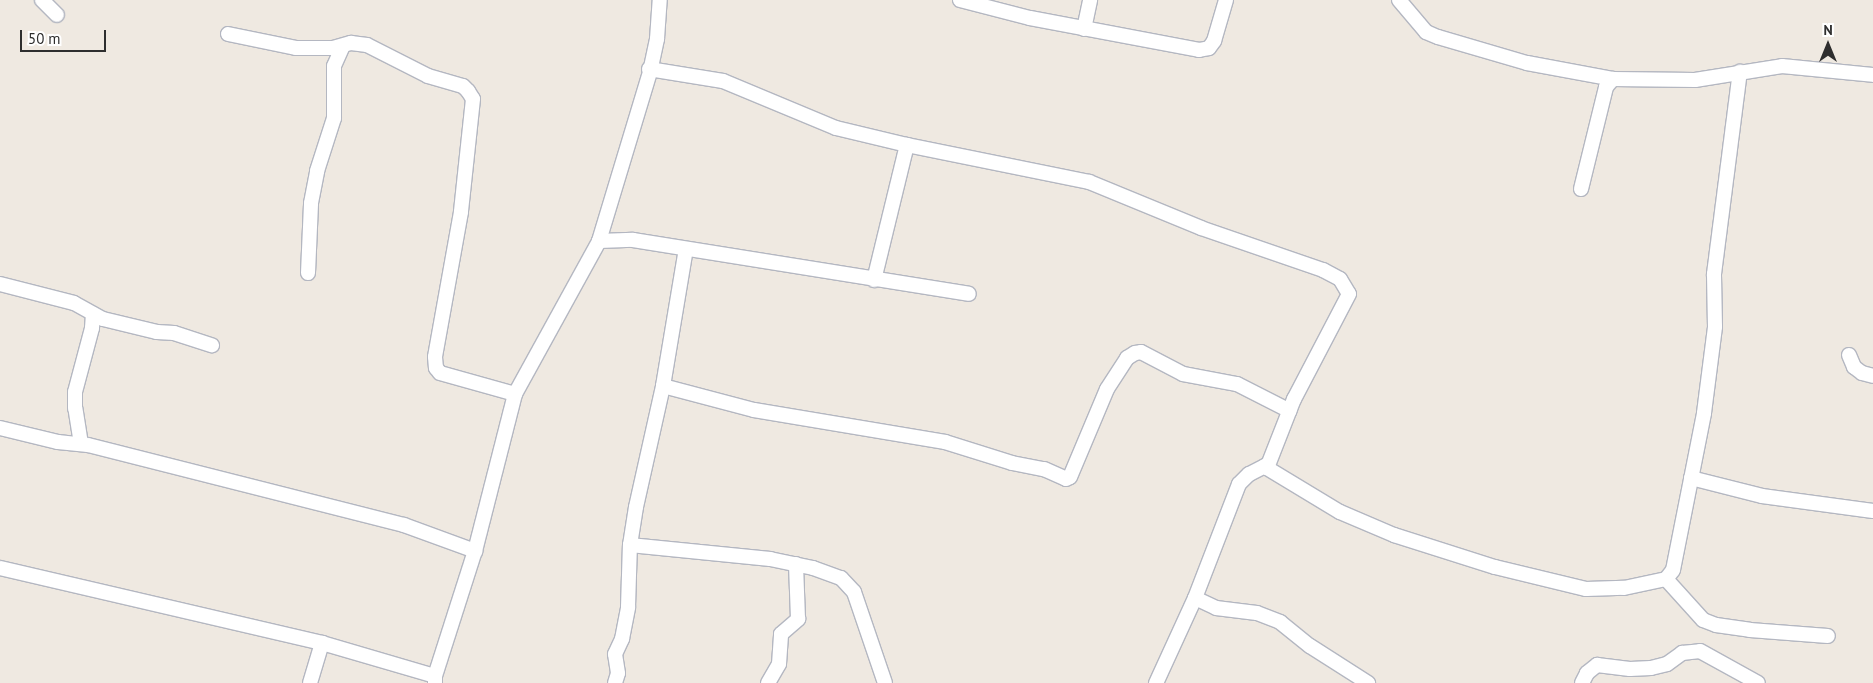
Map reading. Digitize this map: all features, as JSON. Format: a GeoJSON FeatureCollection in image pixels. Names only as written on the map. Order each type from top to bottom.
{"type":"FeatureCollection","features":[{"type":"Feature","properties":{"kind":"street"},"geometry":{"type":"LineString","coordinates":[[42,0],[57,15]]}},
{"type":"Feature","properties":{"kind":"street"},"geometry":{"type":"LineString","coordinates":[[0,568],[322,643],[435,680],[474,551],[515,394],[526,370],[599,241],[650,69],[657,39],[660,0]]}},
{"type":"Feature","properties":{"kind":"street"},"geometry":{"type":"LineString","coordinates":[[960,0],[1030,18],[1199,50],[1206,50],[1214,41],[1226,0]]}},
{"type":"Feature","properties":{"kind":"street"},"geometry":{"type":"LineString","coordinates":[[1084,29],[1090,0]]}},
{"type":"Feature","properties":{"kind":"street"},"geometry":{"type":"LineString","coordinates":[[1398,0],[1426,32],[1438,37],[1527,63],[1613,79],[1672,81],[1782,66],[1873,75]]}},
{"type":"Feature","properties":{"kind":"street"},"geometry":{"type":"LineString","coordinates":[[228,34],[281,46],[320,48],[343,46],[351,43],[367,45],[428,76],[463,86],[473,99],[461,212],[434,357],[436,368],[440,374],[515,394]]}},
{"type":"Feature","properties":{"kind":"street"},"geometry":{"type":"LineString","coordinates":[[308,273],[313,195],[317,171],[334,118],[334,66],[343,46]]}},
{"type":"Feature","properties":{"kind":"street"},"geometry":{"type":"LineString","coordinates":[[320,48],[334,66]]}},
{"type":"Feature","properties":{"kind":"street"},"geometry":{"type":"LineString","coordinates":[[650,69],[723,81],[836,128],[907,146],[1089,182],[1201,228],[1323,270],[1340,279],[1349,294],[1290,411],[1267,468]]}},
{"type":"Feature","properties":{"kind":"street"},"geometry":{"type":"LineString","coordinates":[[1156,683],[1194,598],[1239,484],[1250,474],[1265,466],[1340,512],[1385,531],[1495,567],[1586,589],[1624,588],[1666,579],[1673,570],[1704,413],[1715,326],[1714,274],[1740,72]]}},
{"type":"Feature","properties":{"kind":"street"},"geometry":{"type":"LineString","coordinates":[[1581,189],[1606,87],[1613,79]]}},
{"type":"Feature","properties":{"kind":"street"},"geometry":{"type":"LineString","coordinates":[[874,280],[907,146]]}},
{"type":"Feature","properties":{"kind":"street"},"geometry":{"type":"LineString","coordinates":[[599,241],[633,240],[969,294]]}},
{"type":"Feature","properties":{"kind":"street"},"geometry":{"type":"LineString","coordinates":[[615,683],[618,673],[615,654],[622,639],[628,607],[630,545],[653,423],[663,386],[686,250]]}},
{"type":"Feature","properties":{"kind":"street"},"geometry":{"type":"LineString","coordinates":[[0,284],[74,303],[103,320],[157,332],[174,333],[212,345]]}},
{"type":"Feature","properties":{"kind":"street"},"geometry":{"type":"LineString","coordinates":[[81,444],[75,408],[76,392],[94,319],[93,314]]}},
{"type":"Feature","properties":{"kind":"street"},"geometry":{"type":"LineString","coordinates":[[663,386],[754,410],[945,442],[1012,463],[1044,469],[1066,479],[1070,478],[1107,389],[1128,358],[1141,352],[1184,374],[1237,384],[1290,411]]}},
{"type":"Feature","properties":{"kind":"street"},"geometry":{"type":"LineString","coordinates":[[1849,355],[1854,367],[1862,373],[1873,376]]}},
{"type":"Feature","properties":{"kind":"street"},"geometry":{"type":"LineString","coordinates":[[0,428],[58,442],[81,444],[404,525],[474,551]]}},
{"type":"Feature","properties":{"kind":"street"},"geometry":{"type":"LineString","coordinates":[[1691,478],[1762,496],[1873,512]]}},
{"type":"Feature","properties":{"kind":"street"},"geometry":{"type":"LineString","coordinates":[[630,545],[752,557],[796,564],[827,572],[841,578],[854,592],[885,683]]}},
{"type":"Feature","properties":{"kind":"street"},"geometry":{"type":"LineString","coordinates":[[768,683],[779,664],[781,634],[798,619],[796,564]]}},
{"type":"Feature","properties":{"kind":"street"},"geometry":{"type":"LineString","coordinates":[[1666,579],[1703,620],[1716,625],[1750,630],[1828,636]]}},
{"type":"Feature","properties":{"kind":"street"},"geometry":{"type":"LineString","coordinates":[[1194,598],[1216,608],[1258,613],[1280,622],[1310,646],[1368,683]]}},
{"type":"Feature","properties":{"kind":"street"},"geometry":{"type":"LineString","coordinates":[[310,683],[322,643]]}},
{"type":"Feature","properties":{"kind":"street"},"geometry":{"type":"LineString","coordinates":[[1582,683],[1587,673],[1597,665],[1651,668],[1667,664],[1682,653],[1695,651],[1708,654],[1758,683]]}}]}
